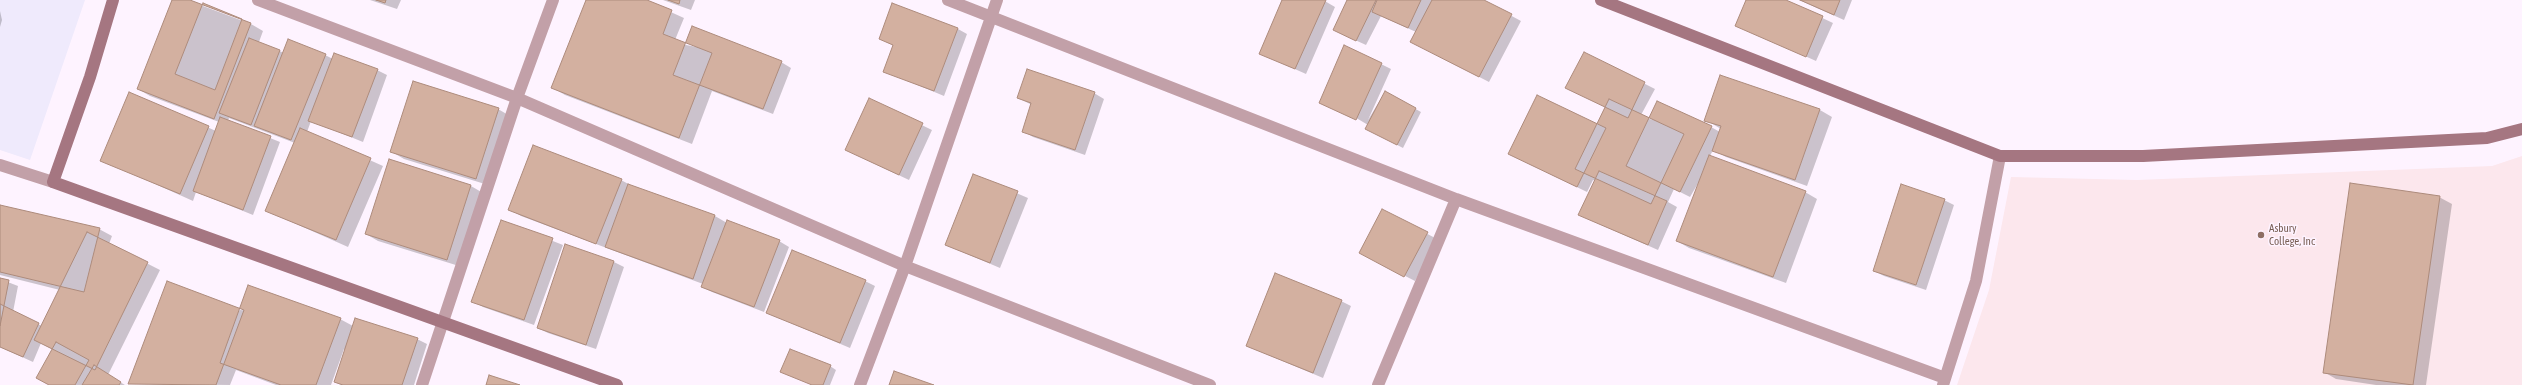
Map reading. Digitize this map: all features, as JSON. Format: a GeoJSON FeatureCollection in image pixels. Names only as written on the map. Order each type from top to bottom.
{"type":"FeatureCollection","features":[{"type":"Feature","properties":{"kind":"street"},"geometry":{"type":"LineString","coordinates":[[53,182],[90,77],[113,0]]}},
{"type":"Feature","properties":{"kind":"street"},"geometry":{"type":"LineString","coordinates":[[258,0],[517,98],[905,266],[1210,385]]}},
{"type":"Feature","properties":{"kind":"street"},"geometry":{"type":"LineString","coordinates":[[422,385],[444,324],[517,98],[553,0]]}},
{"type":"Feature","properties":{"kind":"street"},"geometry":{"type":"LineString","coordinates":[[948,0],[1456,199],[1944,382],[1976,281],[2000,156]]}},
{"type":"Feature","properties":{"kind":"street"},"geometry":{"type":"LineString","coordinates":[[860,385],[905,266],[997,0]]}},
{"type":"Feature","properties":{"kind":"street"},"geometry":{"type":"LineString","coordinates":[[1601,0],[2000,156],[2167,155],[2487,138],[2522,129]]}},
{"type":"Feature","properties":{"kind":"street"},"geometry":{"type":"LineString","coordinates":[[0,165],[53,182],[617,385]]}},
{"type":"Feature","properties":{"kind":"street"},"geometry":{"type":"LineString","coordinates":[[1378,385],[1456,199]]}},
{"type":"Feature","properties":{"kind":"shaded area"},"geometry":{"type":"Polygon","coordinates":[[[0,0],[85,0],[30,160],[0,150],[0,0]]]}},
{"type":"Feature","properties":{"kind":"shaded area","name":"Asbury College, Inc"},"geometry":{"type":"Polygon","coordinates":[[[2522,156],[2522,385],[1957,385],[1989,290],[2011,177],[2137,180],[2492,166],[2522,156]]]}},
{"type":"Feature","properties":{"kind":"building"},"geometry":{"type":"Polygon","coordinates":[[[172,0],[190,0],[251,23],[214,119],[137,89],[172,0]]]}},
{"type":"Feature","properties":{"kind":"building"},"geometry":{"type":"Polygon","coordinates":[[[376,0],[386,0],[385,3],[376,0]]]}},
{"type":"Feature","properties":{"kind":"building"},"geometry":{"type":"Polygon","coordinates":[[[586,0],[647,0],[672,10],[663,34],[712,53],[679,138],[551,88],[586,0]]]}},
{"type":"Feature","properties":{"kind":"building"},"geometry":{"type":"Polygon","coordinates":[[[668,0],[680,0],[679,4],[668,0]]]}},
{"type":"Feature","properties":{"kind":"building"},"geometry":{"type":"Polygon","coordinates":[[[1282,0],[1326,0],[1295,69],[1259,54],[1282,0]]]}},
{"type":"Feature","properties":{"kind":"building"},"geometry":{"type":"Polygon","coordinates":[[[1347,0],[1376,0],[1356,41],[1333,30],[1347,0]]]}},
{"type":"Feature","properties":{"kind":"building"},"geometry":{"type":"Polygon","coordinates":[[[1377,0],[1421,0],[1408,28],[1372,12],[1377,0]]]}},
{"type":"Feature","properties":{"kind":"building"},"geometry":{"type":"Polygon","coordinates":[[[1432,0],[1484,0],[1512,14],[1479,77],[1410,42],[1432,0]]]}},
{"type":"Feature","properties":{"kind":"building"},"geometry":{"type":"Polygon","coordinates":[[[1746,0],[1786,0],[1823,16],[1806,57],[1735,26],[1746,0]]]}},
{"type":"Feature","properties":{"kind":"building"},"geometry":{"type":"Polygon","coordinates":[[[1800,0],[1840,0],[1834,15],[1800,0]]]}},
{"type":"Feature","properties":{"kind":"building"},"geometry":{"type":"Polygon","coordinates":[[[203,3],[242,19],[215,90],[175,74],[203,3]]]}},
{"type":"Feature","properties":{"kind":"building"},"geometry":{"type":"Polygon","coordinates":[[[892,3],[958,28],[934,91],[883,72],[893,45],[879,39],[892,3]]]}},
{"type":"Feature","properties":{"kind":"building"},"geometry":{"type":"Polygon","coordinates":[[[692,26],[782,61],[763,109],[673,75],[692,26]]]}},
{"type":"Feature","properties":{"kind":"building"},"geometry":{"type":"Polygon","coordinates":[[[249,38],[280,50],[251,125],[219,113],[249,38]]]}},
{"type":"Feature","properties":{"kind":"building"},"geometry":{"type":"Polygon","coordinates":[[[288,39],[326,54],[291,140],[254,126],[288,39]]]}},
{"type":"Feature","properties":{"kind":"building"},"geometry":{"type":"Polygon","coordinates":[[[1344,45],[1382,63],[1356,120],[1319,103],[1344,45]]]}},
{"type":"Feature","properties":{"kind":"building"},"geometry":{"type":"Polygon","coordinates":[[[1584,52],[1645,82],[1628,118],[1565,88],[1584,52]]]}},
{"type":"Feature","properties":{"kind":"building"},"geometry":{"type":"Polygon","coordinates":[[[334,53],[378,69],[352,137],[308,121],[334,53]]]}},
{"type":"Feature","properties":{"kind":"building"},"geometry":{"type":"Polygon","coordinates":[[[1027,69],[1095,92],[1075,150],[1022,132],[1031,103],[1017,98],[1027,69]]]}},
{"type":"Feature","properties":{"kind":"building"},"geometry":{"type":"Polygon","coordinates":[[[1720,75],[1820,109],[1795,180],[1712,151],[1721,126],[1704,121],[1720,75]]]}},
{"type":"Feature","properties":{"kind":"building"},"geometry":{"type":"Polygon","coordinates":[[[413,81],[499,108],[476,179],[390,152],[413,81]]]}},
{"type":"Feature","properties":{"kind":"building"},"geometry":{"type":"Polygon","coordinates":[[[1385,91],[1416,108],[1397,145],[1365,129],[1385,91]]]}},
{"type":"Feature","properties":{"kind":"building"},"geometry":{"type":"Polygon","coordinates":[[[129,92],[209,126],[180,194],[100,161],[129,92]]]}},
{"type":"Feature","properties":{"kind":"building"},"geometry":{"type":"Polygon","coordinates":[[[1537,95],[1606,128],[1577,187],[1508,154],[1537,95]]]}},
{"type":"Feature","properties":{"kind":"building"},"geometry":{"type":"Polygon","coordinates":[[[869,98],[923,123],[899,175],[845,150],[869,98]]]}},
{"type":"Feature","properties":{"kind":"building"},"geometry":{"type":"Polygon","coordinates":[[[1609,99],[1684,134],[1651,204],[1575,169],[1609,99]]]}},
{"type":"Feature","properties":{"kind":"building"},"geometry":{"type":"Polygon","coordinates":[[[1657,101],[1712,126],[1680,192],[1626,166],[1657,101]]]}},
{"type":"Feature","properties":{"kind":"building"},"geometry":{"type":"Polygon","coordinates":[[[220,117],[271,136],[243,210],[193,191],[220,117]]]}},
{"type":"Feature","properties":{"kind":"building"},"geometry":{"type":"Polygon","coordinates":[[[300,128],[371,158],[336,240],[265,211],[300,128]]]}},
{"type":"Feature","properties":{"kind":"building"},"geometry":{"type":"Polygon","coordinates":[[[533,145],[622,179],[596,244],[508,210],[533,145]]]}},
{"type":"Feature","properties":{"kind":"building"},"geometry":{"type":"Polygon","coordinates":[[[1709,155],[1806,191],[1773,277],[1676,241],[1709,155]]]}},
{"type":"Feature","properties":{"kind":"building"},"geometry":{"type":"Polygon","coordinates":[[[389,159],[471,185],[447,260],[365,234],[389,159]]]}},
{"type":"Feature","properties":{"kind":"building"},"geometry":{"type":"Polygon","coordinates":[[[1599,171],[1667,201],[1648,245],[1578,215],[1599,171]]]}},
{"type":"Feature","properties":{"kind":"building"},"geometry":{"type":"Polygon","coordinates":[[[973,174],[1018,191],[990,263],[945,245],[973,174]]]}},
{"type":"Feature","properties":{"kind":"building"},"geometry":{"type":"Polygon","coordinates":[[[2350,183],[2440,196],[2413,385],[2323,373],[2350,183]]]}},
{"type":"Feature","properties":{"kind":"building"},"geometry":{"type":"Polygon","coordinates":[[[628,184],[715,215],[693,279],[605,247],[628,184]]]}},
{"type":"Feature","properties":{"kind":"building"},"geometry":{"type":"Polygon","coordinates":[[[1901,184],[1945,199],[1916,285],[1873,271],[1901,184]]]}},
{"type":"Feature","properties":{"kind":"building"},"geometry":{"type":"Polygon","coordinates":[[[0,205],[100,228],[84,292],[0,272],[0,205]]]}},
{"type":"Feature","properties":{"kind":"building"},"geometry":{"type":"Polygon","coordinates":[[[1382,209],[1428,232],[1404,277],[1359,253],[1382,209]]]}},
{"type":"Feature","properties":{"kind":"building"},"geometry":{"type":"Polygon","coordinates":[[[501,220],[553,238],[524,320],[471,302],[501,220]]]}},
{"type":"Feature","properties":{"kind":"building"},"geometry":{"type":"Polygon","coordinates":[[[727,220],[780,240],[754,307],[701,287],[727,220]]]}},
{"type":"Feature","properties":{"kind":"building"},"geometry":{"type":"Polygon","coordinates":[[[87,232],[148,262],[95,370],[34,340],[87,232]]]}},
{"type":"Feature","properties":{"kind":"building"},"geometry":{"type":"Polygon","coordinates":[[[565,244],[614,261],[586,345],[537,328],[565,244]]]}},
{"type":"Feature","properties":{"kind":"building"},"geometry":{"type":"Polygon","coordinates":[[[792,250],[866,280],[840,343],[766,313],[792,250]]]}},
{"type":"Feature","properties":{"kind":"building"},"geometry":{"type":"Polygon","coordinates":[[[1275,273],[1342,300],[1313,373],[1246,346],[1275,273]]]}},
{"type":"Feature","properties":{"kind":"building"},"geometry":{"type":"Polygon","coordinates":[[[0,278],[9,280],[0,326],[0,278]]]}},
{"type":"Feature","properties":{"kind":"building"},"geometry":{"type":"Polygon","coordinates":[[[167,281],[244,310],[216,385],[128,384],[167,281]]]}},
{"type":"Feature","properties":{"kind":"building"},"geometry":{"type":"Polygon","coordinates":[[[248,285],[341,318],[316,385],[281,385],[220,363],[248,285]]]}},
{"type":"Feature","properties":{"kind":"building"},"geometry":{"type":"Polygon","coordinates":[[[0,304],[39,323],[23,357],[0,347],[0,304]]]}},
{"type":"Feature","properties":{"kind":"building"},"geometry":{"type":"Polygon","coordinates":[[[355,318],[418,338],[402,385],[343,385],[334,382],[355,318]]]}},
{"type":"Feature","properties":{"kind":"building"},"geometry":{"type":"Polygon","coordinates":[[[56,342],[89,360],[75,385],[49,385],[36,378],[56,342]]]}},
{"type":"Feature","properties":{"kind":"building"},"geometry":{"type":"Polygon","coordinates":[[[790,349],[831,365],[823,385],[812,385],[780,372],[790,349]]]}},
{"type":"Feature","properties":{"kind":"building"},"geometry":{"type":"Polygon","coordinates":[[[94,365],[121,382],[119,385],[82,385],[94,365]]]}},
{"type":"Feature","properties":{"kind":"building"},"geometry":{"type":"Polygon","coordinates":[[[894,371],[934,385],[889,385],[894,371]]]}},
{"type":"Feature","properties":{"kind":"building"},"geometry":{"type":"Polygon","coordinates":[[[489,375],[520,385],[486,385],[489,375]]]}},
{"type":"Feature","properties":{"kind":"place","name":"Asbury College, Inc"},"geometry":{"type":"Point","coordinates":[2261,235]}}]}
